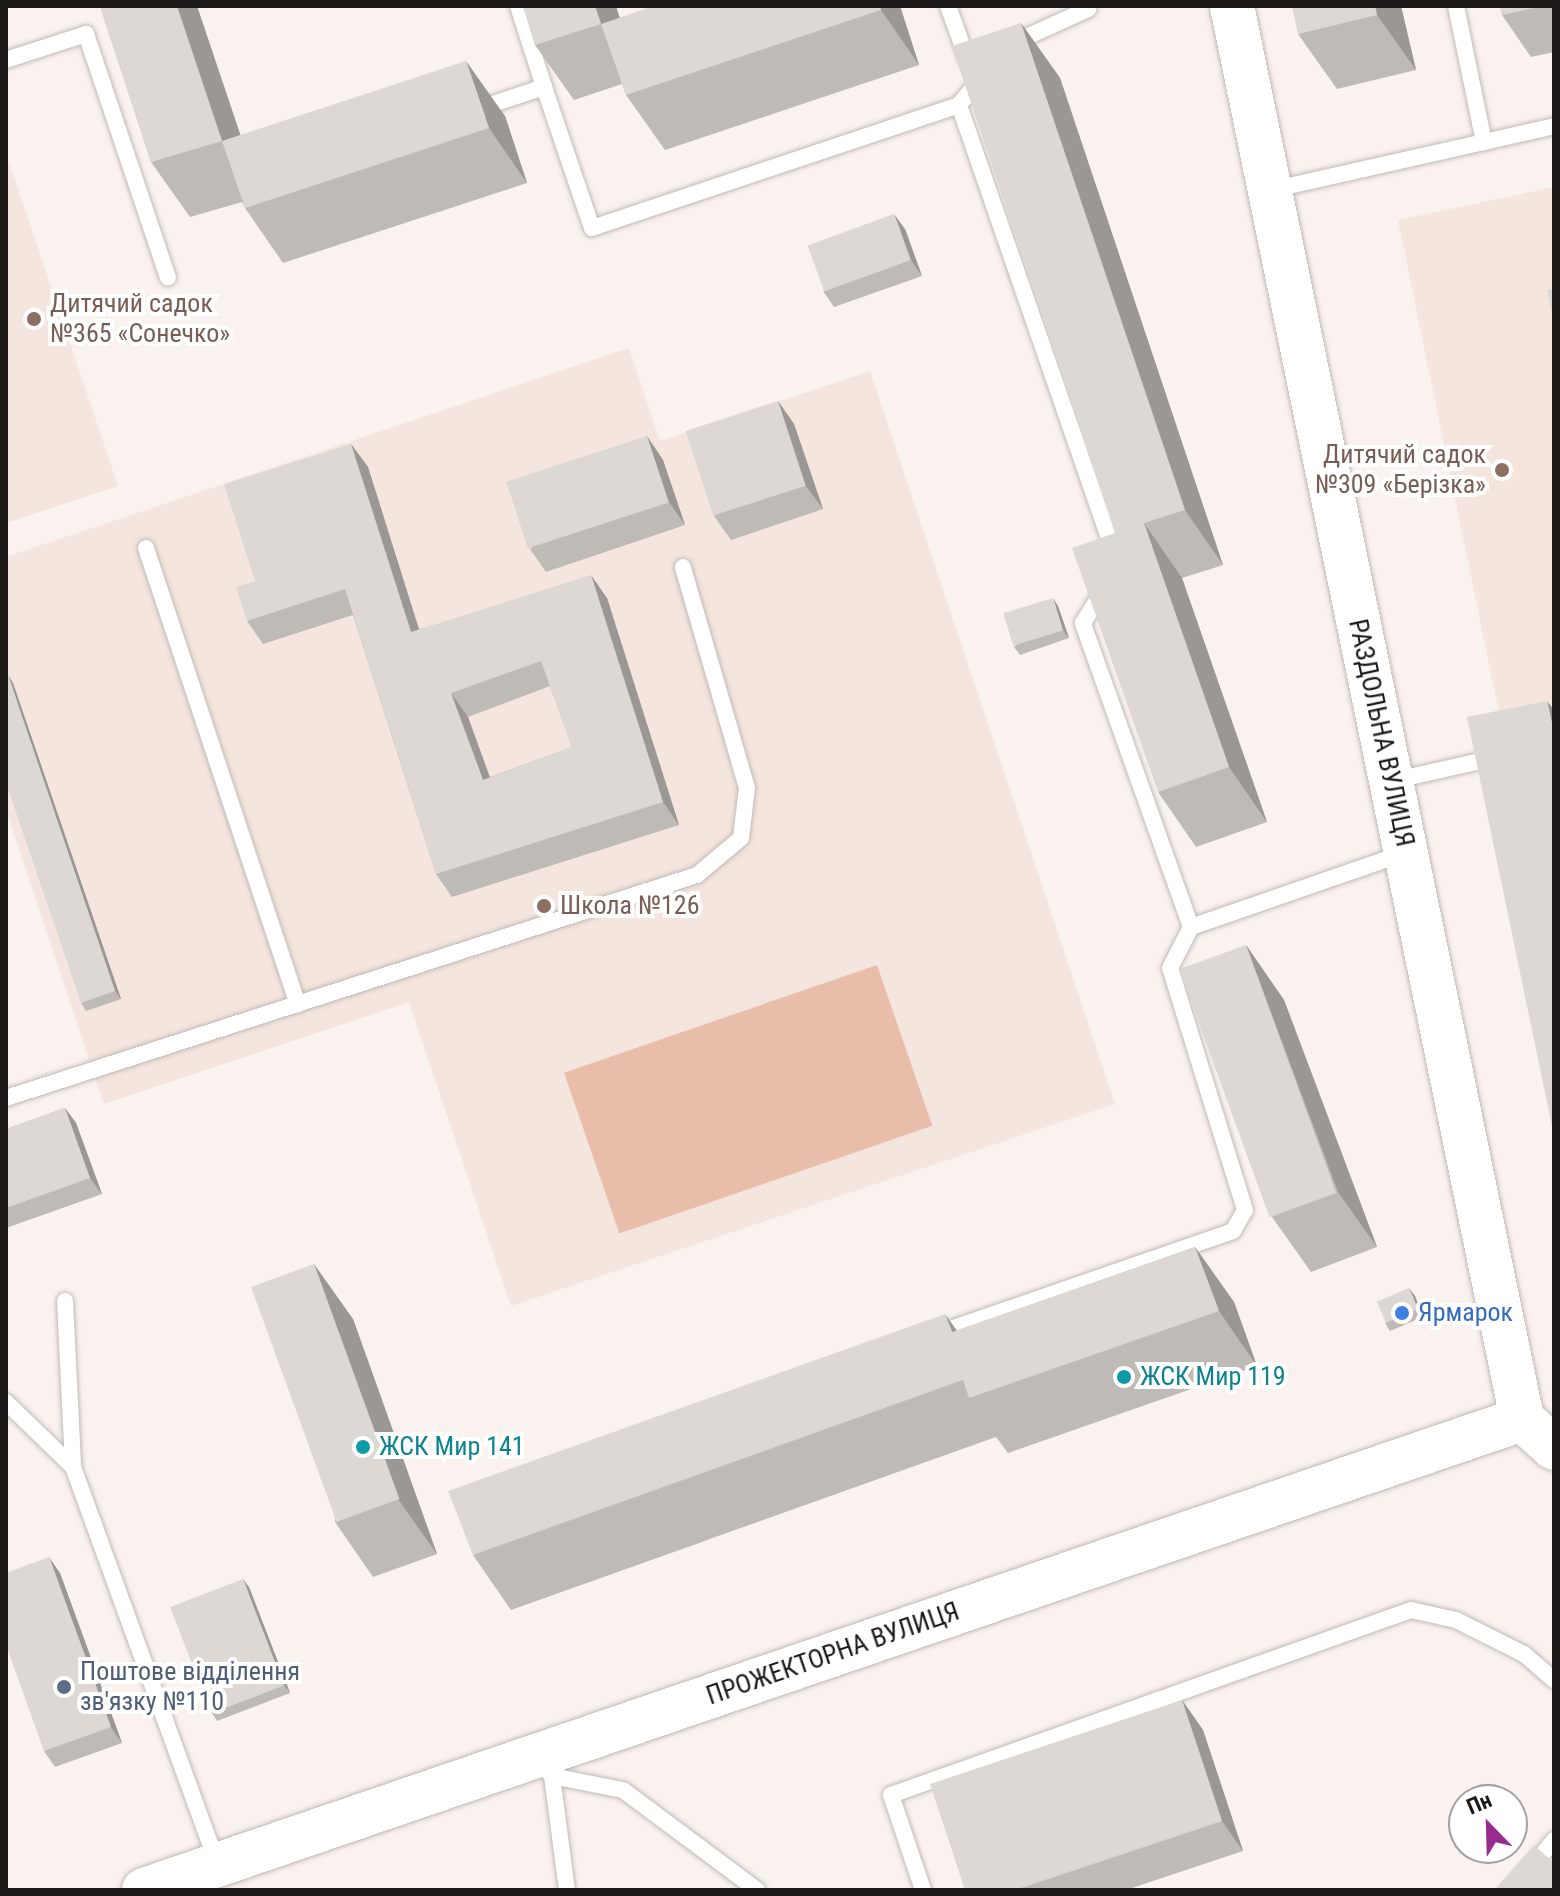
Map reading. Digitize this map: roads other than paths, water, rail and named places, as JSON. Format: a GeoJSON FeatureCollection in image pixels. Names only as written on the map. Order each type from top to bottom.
{"type":"FeatureCollection","features":[{"type":"Feature","properties":{"kind":"street","name":"РАЗДОЛЬНА ВУЛИЦЯ"},"geometry":{"type":"LineString","coordinates":[[1232,6],[1522,1419]]}},
{"type":"Feature","properties":{"kind":"street"},"geometry":{"type":"LineString","coordinates":[[1522,1419],[1554,1448]]}},
{"type":"Feature","properties":{"kind":"street","name":"ПРОЖЕКТОРНА ВУЛИЦЯ"},"geometry":{"type":"LineString","coordinates":[[144,1890],[217,1864],[544,1766],[1522,1419]]}},
{"type":"Feature","properties":{"kind":"lane"},"geometry":{"type":"LineString","coordinates":[[518,6],[592,228],[959,105],[1009,46],[1092,7]]}},
{"type":"Feature","properties":{"kind":"lane"},"geometry":{"type":"LineString","coordinates":[[948,6],[976,84]]}},
{"type":"Feature","properties":{"kind":"lane"},"geometry":{"type":"LineString","coordinates":[[1456,6],[1484,142]]}},
{"type":"Feature","properties":{"kind":"lane"},"geometry":{"type":"LineString","coordinates":[[6,60],[86,34],[168,278]]}},
{"type":"Feature","properties":{"kind":"lane"},"geometry":{"type":"LineString","coordinates":[[454,117],[544,87]]}},
{"type":"Feature","properties":{"kind":"lane"},"geometry":{"type":"LineString","coordinates":[[959,105],[1118,566],[1083,623],[1191,927]]}},
{"type":"Feature","properties":{"kind":"lane"},"geometry":{"type":"LineString","coordinates":[[1269,190],[1554,126]]}},
{"type":"Feature","properties":{"kind":"lane"},"geometry":{"type":"LineString","coordinates":[[146,548],[298,1004]]}},
{"type":"Feature","properties":{"kind":"lane"},"geometry":{"type":"LineString","coordinates":[[6,1098],[697,875],[741,838],[747,788],[683,567]]}},
{"type":"Feature","properties":{"kind":"lane"},"geometry":{"type":"LineString","coordinates":[[1391,781],[1510,754]]}},
{"type":"Feature","properties":{"kind":"lane"},"geometry":{"type":"LineString","coordinates":[[917,1341],[1233,1231],[1245,1210],[1239,1181],[1170,968],[1191,927],[1406,853]]}},
{"type":"Feature","properties":{"kind":"lane"},"geometry":{"type":"LineString","coordinates":[[65,1301],[73,1467],[217,1864]]}},
{"type":"Feature","properties":{"kind":"lane"},"geometry":{"type":"LineString","coordinates":[[6,1402],[73,1467]]}},
{"type":"Feature","properties":{"kind":"lane"},"geometry":{"type":"LineString","coordinates":[[923,1890],[891,1795],[1411,1610],[1456,1620],[1524,1654],[1554,1680]]}},
{"type":"Feature","properties":{"kind":"lane"},"geometry":{"type":"LineString","coordinates":[[567,1890],[544,1766],[623,1790],[757,1890]]}},
{"type":"Feature","properties":{"kind":"lane"},"geometry":{"type":"LineString","coordinates":[[1513,1890],[1554,1840]]}},
{"type":"Feature","properties":{"kind":"place","name":"Дитячий садок №365 «Сонечко»"},"geometry":{"type":"Point","coordinates":[34,319]}},
{"type":"Feature","properties":{"kind":"place","name":"Дитячий садок №309 «Берізка»"},"geometry":{"type":"Point","coordinates":[1502,470]}},
{"type":"Feature","properties":{"kind":"place","name":"Школа №126"},"geometry":{"type":"Point","coordinates":[544,906]}},
{"type":"Feature","properties":{"kind":"place","name":"Ярмарок"},"geometry":{"type":"Point","coordinates":[1402,1313]}},
{"type":"Feature","properties":{"kind":"place","name":"ЖСК Мир 119"},"geometry":{"type":"Point","coordinates":[1124,1377]}},
{"type":"Feature","properties":{"kind":"place","name":"ЖСК Мир 141"},"geometry":{"type":"Point","coordinates":[363,1447]}},
{"type":"Feature","properties":{"kind":"place","name":"Поштове відділення зв'язку №110"},"geometry":{"type":"Point","coordinates":[64,1687]}}]}
